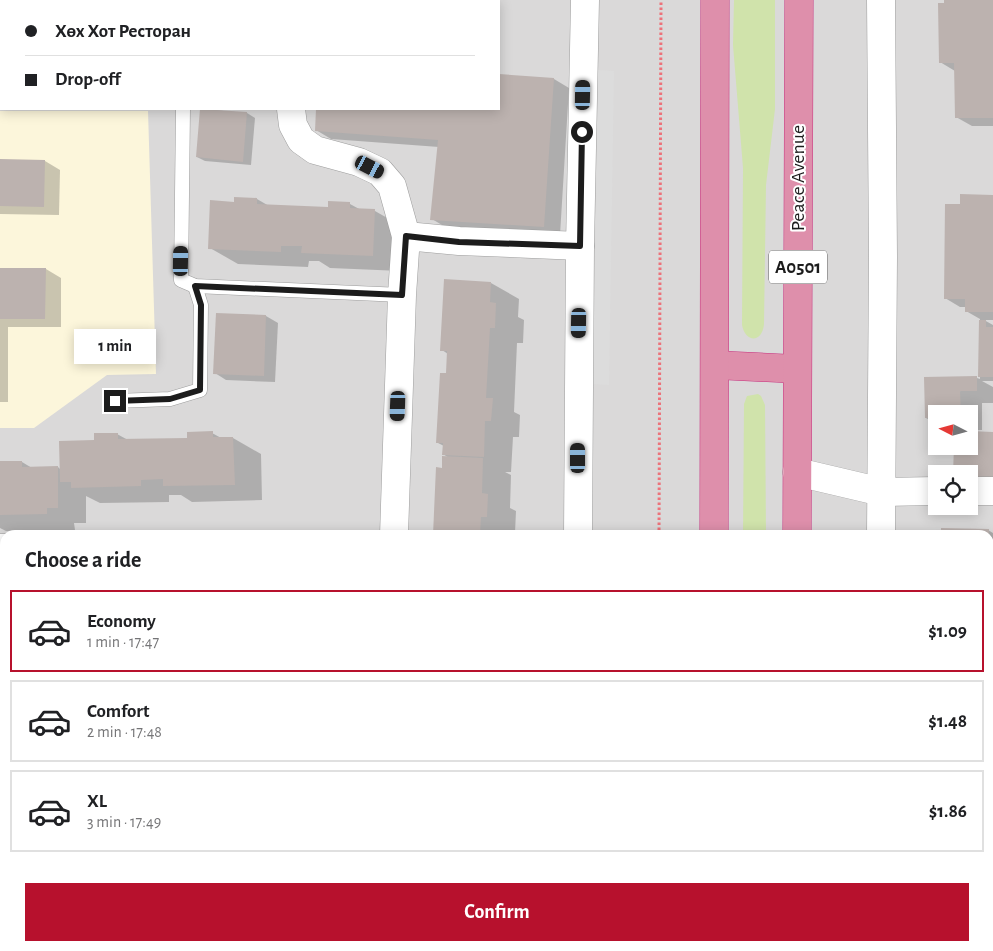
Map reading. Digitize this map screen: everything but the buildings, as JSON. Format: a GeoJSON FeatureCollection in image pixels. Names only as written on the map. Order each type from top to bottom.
{"type":"FeatureCollection","features":[{"type":"Feature","properties":{"kind":"highway"},"geometry":{"type":"LineString","coordinates":[[714,530],[715,0]]}},
{"type":"Feature","properties":{"kind":"highway","name":"Peace Avenue"},"geometry":{"type":"LineString","coordinates":[[797,530],[799,0]]}},
{"type":"Feature","properties":{"kind":"highway"},"geometry":{"type":"LineString","coordinates":[[715,365],[797,369]]}},
{"type":"Feature","properties":{"kind":"street"},"geometry":{"type":"LineString","coordinates":[[578,530],[580,246],[585,0]]}},
{"type":"Feature","properties":{"kind":"street"},"geometry":{"type":"LineString","coordinates":[[881,0],[883,257],[881,530]]}},
{"type":"Feature","properties":{"kind":"street"},"geometry":{"type":"LineString","coordinates":[[291,110],[292,125],[301,140],[315,150],[359,162],[380,172],[392,186],[406,236],[402,295],[394,530]]}},
{"type":"Feature","properties":{"kind":"street"},"geometry":{"type":"LineString","coordinates":[[406,236],[459,242],[580,246]]}},
{"type":"Feature","properties":{"kind":"street"},"geometry":{"type":"LineString","coordinates":[[797,472],[882,492],[928,491]]}},
{"type":"Feature","properties":{"kind":"street"},"geometry":{"type":"LineString","coordinates":[[978,491],[993,491]]}},
{"type":"Feature","properties":{"kind":"lane"},"geometry":{"type":"LineString","coordinates":[[183,110],[181,280],[195,286],[402,295]]}},
{"type":"Feature","properties":{"kind":"lane"},"geometry":{"type":"LineString","coordinates":[[115,401],[170,399],[200,390],[201,305],[195,286]]}},
{"type":"Feature","properties":{"kind":"path"},"geometry":{"type":"LineString","coordinates":[[659,530],[661,0]]}},
{"type":"Feature","properties":{"kind":"shaded area"},"geometry":{"type":"Polygon","coordinates":[[[500,0],[993,0],[993,530],[0,530],[0,110],[500,110],[500,0]]]}},
{"type":"Feature","properties":{"kind":"shaded area"},"geometry":{"type":"Polygon","coordinates":[[[598,70],[614,71],[609,385],[593,384],[598,70]]]}},
{"type":"Feature","properties":{"kind":"shaded area"},"geometry":{"type":"Polygon","coordinates":[[[0,111],[148,111],[156,374],[107,375],[34,428],[0,428],[0,111]]]}},
{"type":"Feature","properties":{"kind":"green space"},"geometry":{"type":"Polygon","coordinates":[[[734,0],[775,0],[775,109],[766,185],[764,324],[763,330],[757,338],[746,335],[742,325],[743,168],[733,45],[734,0]]]}},
{"type":"Feature","properties":{"kind":"green space"},"geometry":{"type":"Polygon","coordinates":[[[758,394],[765,405],[766,530],[743,530],[744,404],[747,396],[758,394]]]}},
{"type":"Feature","properties":{"kind":"route"},"geometry":{"type":"LineString","coordinates":[[115,401],[170,399],[200,390],[201,305],[195,286],[402,295],[406,236],[459,242],[580,246],[582,132]]}}]}
